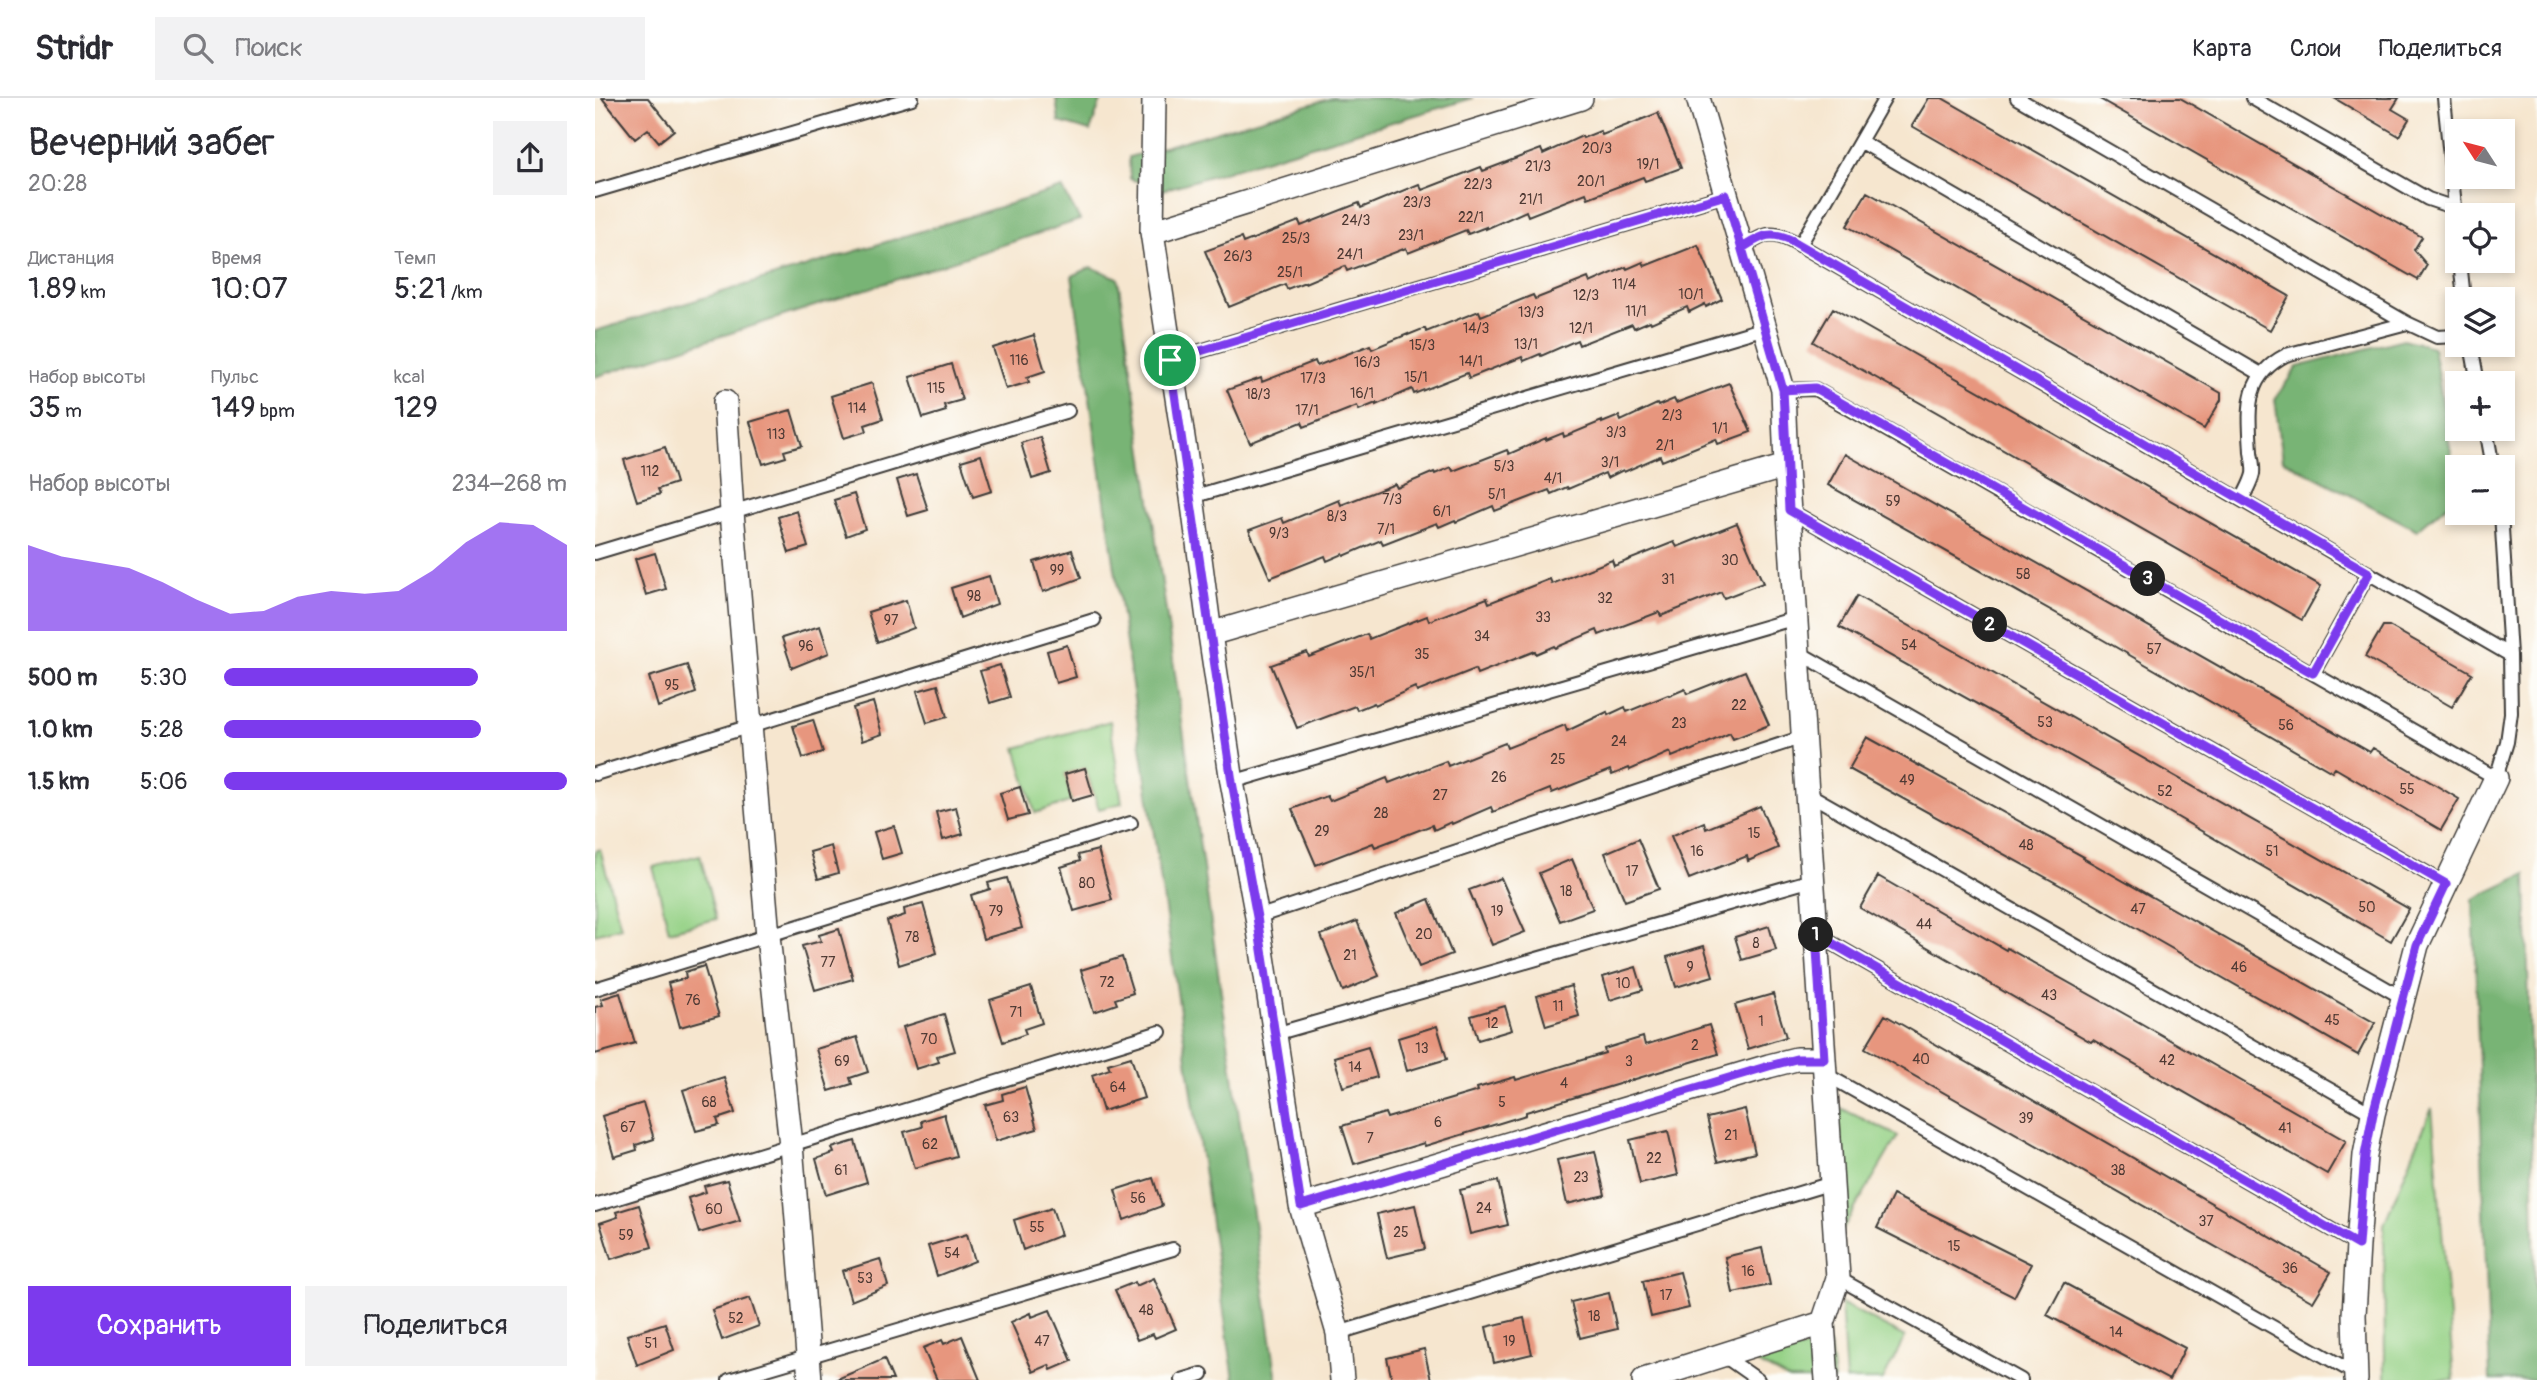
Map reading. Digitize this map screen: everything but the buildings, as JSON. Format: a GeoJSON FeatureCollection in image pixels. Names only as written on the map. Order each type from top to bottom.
{"type":"FeatureCollection","features":[{"type":"Feature","properties":{"kind":"street"},"geometry":{"type":"LineString","coordinates":[[1154,98],[1152,232],[1210,634],[1301,1206],[1338,1333],[1342,1380]]}},
{"type":"Feature","properties":{"kind":"street"},"geometry":{"type":"LineString","coordinates":[[1152,232],[1580,98]]}},
{"type":"Feature","properties":{"kind":"street"},"geometry":{"type":"LineString","coordinates":[[1698,98],[1783,390],[1795,618],[1838,1278],[1823,1323],[1827,1380]]}},
{"type":"Feature","properties":{"kind":"street"},"geometry":{"type":"LineString","coordinates":[[725,402],[768,936],[791,1145],[810,1380]]}},
{"type":"Feature","properties":{"kind":"street"},"geometry":{"type":"LineString","coordinates":[[1210,634],[1786,466]]}},
{"type":"Feature","properties":{"kind":"street"},"geometry":{"type":"LineString","coordinates":[[2356,1377],[2354,1315],[2358,1245],[2365,1155],[2373,1114],[2417,945],[2496,778]]}},
{"type":"Feature","properties":{"kind":"street"},"geometry":{"type":"LineString","coordinates":[[1301,1206],[1769,1066],[1796,1059],[1824,1067]]}},
{"type":"Feature","properties":{"kind":"street"},"geometry":{"type":"LineString","coordinates":[[1644,1380],[1823,1323]]}},
{"type":"Feature","properties":{"kind":"lane"},"geometry":{"type":"LineString","coordinates":[[595,191],[912,98]]}},
{"type":"Feature","properties":{"kind":"lane"},"geometry":{"type":"LineString","coordinates":[[1800,245],[1885,98]]}},
{"type":"Feature","properties":{"kind":"lane"},"geometry":{"type":"LineString","coordinates":[[2017,98],[2407,323],[2437,337],[2445,337]]}},
{"type":"Feature","properties":{"kind":"lane"},"geometry":{"type":"LineString","coordinates":[[2252,98],[2428,199],[2445,205]]}},
{"type":"Feature","properties":{"kind":"lane"},"geometry":{"type":"LineString","coordinates":[[2444,98],[2454,203]]}},
{"type":"Feature","properties":{"kind":"lane"},"geometry":{"type":"LineString","coordinates":[[1860,141],[2261,374]]}},
{"type":"Feature","properties":{"kind":"lane"},"geometry":{"type":"LineString","coordinates":[[1170,360],[1726,195]]}},
{"type":"Feature","properties":{"kind":"lane"},"geometry":{"type":"LineString","coordinates":[[1742,248],[1761,237],[1775,233],[1800,245],[2510,655]]}},
{"type":"Feature","properties":{"kind":"lane"},"geometry":{"type":"LineString","coordinates":[[2242,500],[2253,474],[2249,410],[2251,393],[2261,374],[2273,362],[2286,355],[2407,323]]}},
{"type":"Feature","properties":{"kind":"lane"},"geometry":{"type":"LineString","coordinates":[[1192,497],[1765,328]]}},
{"type":"Feature","properties":{"kind":"lane"},"geometry":{"type":"LineString","coordinates":[[1783,390],[1815,388],[2496,778],[2507,742],[2511,713],[2502,525]]}},
{"type":"Feature","properties":{"kind":"lane"},"geometry":{"type":"LineString","coordinates":[[595,552],[1068,411]]}},
{"type":"Feature","properties":{"kind":"lane"},"geometry":{"type":"LineString","coordinates":[[1789,510],[2446,884]]}},
{"type":"Feature","properties":{"kind":"lane"},"geometry":{"type":"LineString","coordinates":[[2313,673],[2369,573]]}},
{"type":"Feature","properties":{"kind":"lane"},"geometry":{"type":"LineString","coordinates":[[1232,782],[1795,618]]}},
{"type":"Feature","properties":{"kind":"lane"},"geometry":{"type":"LineString","coordinates":[[595,774],[1094,620]]}},
{"type":"Feature","properties":{"kind":"lane"},"geometry":{"type":"LineString","coordinates":[[1798,653],[2403,998]]}},
{"type":"Feature","properties":{"kind":"lane"},"geometry":{"type":"LineString","coordinates":[[1257,917],[1803,737]]}},
{"type":"Feature","properties":{"kind":"lane"},"geometry":{"type":"LineString","coordinates":[[1807,793],[2373,1114]]}},
{"type":"Feature","properties":{"kind":"lane"},"geometry":{"type":"LineString","coordinates":[[595,989],[1131,823]]}},
{"type":"Feature","properties":{"kind":"lane"},"geometry":{"type":"LineString","coordinates":[[1275,1034],[1812,880]]}},
{"type":"Feature","properties":{"kind":"lane"},"geometry":{"type":"LineString","coordinates":[[1816,934],[2358,1245]]}},
{"type":"Feature","properties":{"kind":"lane"},"geometry":{"type":"LineString","coordinates":[[595,1205],[1160,1032]]}},
{"type":"Feature","properties":{"kind":"lane"},"geometry":{"type":"LineString","coordinates":[[1824,1067],[2356,1377]]}},
{"type":"Feature","properties":{"kind":"lane"},"geometry":{"type":"LineString","coordinates":[[1338,1333],[1832,1183]]}},
{"type":"Feature","properties":{"kind":"lane"},"geometry":{"type":"LineString","coordinates":[[729,1380],[1173,1249]]}},
{"type":"Feature","properties":{"kind":"lane"},"geometry":{"type":"LineString","coordinates":[[1838,1278],[2021,1380]]}},
{"type":"Feature","properties":{"kind":"lane"},"geometry":{"type":"LineString","coordinates":[[1724,1356],[1758,1380]]}},
{"type":"Feature","properties":{"kind":"lane"},"geometry":{"type":"LineString","coordinates":[[1182,1380],[1202,1374]]}},
{"type":"Feature","properties":{"kind":"green space"},"geometry":{"type":"Polygon","coordinates":[[[1056,98],[1102,98],[1090,131],[1059,122],[1056,98]]]}},
{"type":"Feature","properties":{"kind":"green space"},"geometry":{"type":"Polygon","coordinates":[[[1332,98],[1473,98],[1163,190],[1130,179],[1129,157],[1332,98]]]}},
{"type":"Feature","properties":{"kind":"green space"},"geometry":{"type":"Polygon","coordinates":[[[1062,188],[1080,220],[595,377],[595,331],[1062,188]]]}},
{"type":"Feature","properties":{"kind":"green space"},"geometry":{"type":"Polygon","coordinates":[[[1091,267],[1118,278],[1277,1380],[1234,1380],[1072,276],[1091,267]]]}},
{"type":"Feature","properties":{"kind":"green space"},"geometry":{"type":"Polygon","coordinates":[[[2403,339],[2433,347],[2445,418],[2445,441],[2449,441],[2451,455],[2445,455],[2445,506],[2417,530],[2283,460],[2275,399],[2297,367],[2403,339]]]}},
{"type":"Feature","properties":{"kind":"green space"},"geometry":{"type":"Polygon","coordinates":[[[1110,721],[1122,803],[1099,809],[1085,768],[1065,774],[1072,801],[1035,813],[1016,748],[1110,721]]]}},
{"type":"Feature","properties":{"kind":"green space"},"geometry":{"type":"Polygon","coordinates":[[[600,849],[621,927],[595,934],[595,851],[600,849]]]}},
{"type":"Feature","properties":{"kind":"green space"},"geometry":{"type":"Polygon","coordinates":[[[700,855],[716,919],[669,931],[653,867],[700,855]]]}},
{"type":"Feature","properties":{"kind":"green space"},"geometry":{"type":"Polygon","coordinates":[[[2526,874],[2537,1380],[2490,1380],[2473,899],[2526,874]]]}},
{"type":"Feature","properties":{"kind":"green space"},"geometry":{"type":"Polygon","coordinates":[[[1830,1103],[1898,1136],[1835,1242],[1830,1103]]]}},
{"type":"Feature","properties":{"kind":"green space"},"geometry":{"type":"Polygon","coordinates":[[[2432,1108],[2454,1380],[2385,1380],[2384,1224],[2432,1108]]]}},
{"type":"Feature","properties":{"kind":"green space"},"geometry":{"type":"Polygon","coordinates":[[[1841,1303],[1905,1337],[1883,1380],[1846,1380],[1841,1303]]]}},
{"type":"Feature","properties":{"kind":"green space"},"geometry":{"type":"Polygon","coordinates":[[[1830,1344],[1834,1380],[1789,1380],[1746,1357],[1830,1344]]]}},
{"type":"Feature","properties":{"kind":"route"},"geometry":{"type":"LineString","coordinates":[[1170,360],[1232,782],[1257,917],[1301,1206],[1769,1066],[1796,1059],[1824,1059],[1816,934],[2358,1245],[2365,1155],[2373,1114],[2417,945],[2446,884],[1789,510],[1783,390],[1742,248],[1761,237],[1775,233],[1791,240],[2369,573],[2313,673],[1815,388],[1783,390],[1726,195],[1170,360]]}}]}
